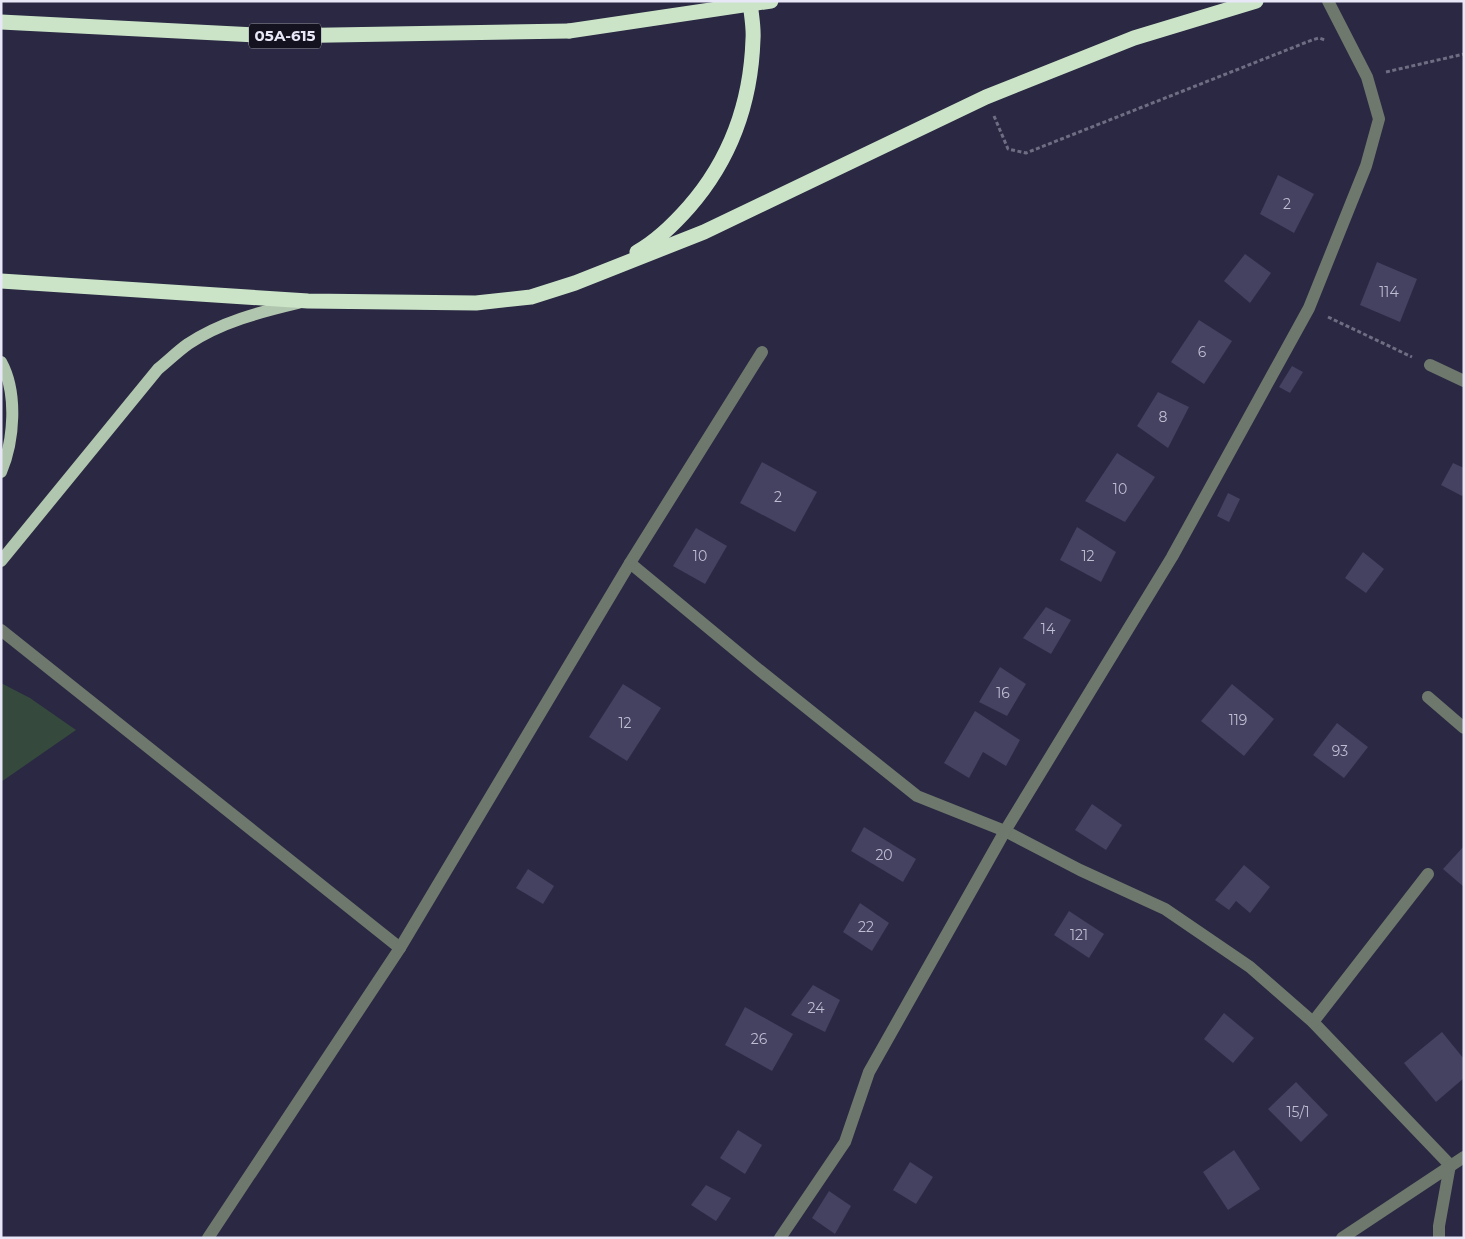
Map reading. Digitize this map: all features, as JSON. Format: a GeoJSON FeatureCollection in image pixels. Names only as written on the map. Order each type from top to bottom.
{"type":"FeatureCollection","features":[{"type":"Feature","properties":{"kind":"highway"},"geometry":{"type":"LineString","coordinates":[[575,283],[646,247],[677,221],[704,190],[725,155],[740,118],[750,79],[753,46],[750,1]]}},
{"type":"Feature","properties":{"kind":"highway","name":"05А-615"},"geometry":{"type":"LineString","coordinates":[[1,22],[274,36],[569,31],[772,1]]}},
{"type":"Feature","properties":{"kind":"highway"},"geometry":{"type":"LineString","coordinates":[[1,282],[308,301],[476,303],[531,297],[575,283],[704,232],[986,97],[1134,38],[1256,1]]}},
{"type":"Feature","properties":{"kind":"main road"},"geometry":{"type":"LineString","coordinates":[[1,561],[158,369],[188,344],[226,325],[264,311],[308,301]]}},
{"type":"Feature","properties":{"kind":"main road"},"geometry":{"type":"LineString","coordinates":[[1,362],[8,375],[13,418],[7,458],[1,472]]}},
{"type":"Feature","properties":{"kind":"street"},"geometry":{"type":"LineString","coordinates":[[780,1238],[846,1142],[869,1072],[1005,831],[1172,557],[1309,308],[1366,166],[1379,119],[1367,77],[1328,1]]}},
{"type":"Feature","properties":{"kind":"street"},"geometry":{"type":"LineString","coordinates":[[208,1238],[400,948],[630,563],[762,352]]}},
{"type":"Feature","properties":{"kind":"street"},"geometry":{"type":"LineString","coordinates":[[1430,365],[1464,381]]}},
{"type":"Feature","properties":{"kind":"street"},"geometry":{"type":"LineString","coordinates":[[630,563],[758,669],[917,796],[1005,831],[1080,870],[1165,910],[1250,967],[1313,1022],[1450,1165]]}},
{"type":"Feature","properties":{"kind":"street"},"geometry":{"type":"LineString","coordinates":[[1,630],[400,948]]}},
{"type":"Feature","properties":{"kind":"street"},"geometry":{"type":"LineString","coordinates":[[1428,697],[1464,728]]}},
{"type":"Feature","properties":{"kind":"street"},"geometry":{"type":"LineString","coordinates":[[1313,1022],[1428,874]]}},
{"type":"Feature","properties":{"kind":"street"},"geometry":{"type":"LineString","coordinates":[[1342,1238],[1464,1157]]}},
{"type":"Feature","properties":{"kind":"street"},"geometry":{"type":"LineString","coordinates":[[1439,1238],[1439,1226],[1450,1165]]}},
{"type":"Feature","properties":{"kind":"path"},"geometry":{"type":"LineString","coordinates":[[986,97],[1008,149],[1026,152],[1312,40],[1325,39]]}},
{"type":"Feature","properties":{"kind":"path"},"geometry":{"type":"LineString","coordinates":[[1367,77],[1464,54]]}},
{"type":"Feature","properties":{"kind":"path"},"geometry":{"type":"LineString","coordinates":[[1309,308],[1430,365]]}},
{"type":"Feature","properties":{"kind":"green space"},"geometry":{"type":"Polygon","coordinates":[[[1,683],[30,698],[76,730],[1,782],[1,683]]]}},
{"type":"Feature","properties":{"kind":"building"},"geometry":{"type":"Polygon","coordinates":[[[1278,175],[1314,194],[1294,233],[1260,214],[1278,175]]]}},
{"type":"Feature","properties":{"kind":"building"},"geometry":{"type":"Polygon","coordinates":[[[1245,254],[1271,273],[1250,303],[1224,281],[1245,254]]]}},
{"type":"Feature","properties":{"kind":"building"},"geometry":{"type":"Polygon","coordinates":[[[1377,262],[1417,279],[1400,322],[1360,305],[1377,262]]]}},
{"type":"Feature","properties":{"kind":"building"},"geometry":{"type":"Polygon","coordinates":[[[1199,320],[1232,341],[1204,384],[1171,362],[1199,320]]]}},
{"type":"Feature","properties":{"kind":"building"},"geometry":{"type":"Polygon","coordinates":[[[1292,366],[1303,372],[1290,393],[1279,387],[1292,366]]]}},
{"type":"Feature","properties":{"kind":"building"},"geometry":{"type":"Polygon","coordinates":[[[1158,392],[1189,407],[1168,448],[1137,426],[1158,392]]]}},
{"type":"Feature","properties":{"kind":"building"},"geometry":{"type":"Polygon","coordinates":[[[1117,453],[1155,477],[1125,522],[1085,501],[1117,453]]]}},
{"type":"Feature","properties":{"kind":"building"},"geometry":{"type":"Polygon","coordinates":[[[762,462],[817,492],[795,532],[740,503],[762,462]]]}},
{"type":"Feature","properties":{"kind":"building"},"geometry":{"type":"Polygon","coordinates":[[[1453,463],[1464,468],[1464,493],[1462,496],[1441,485],[1453,463]]]}},
{"type":"Feature","properties":{"kind":"building"},"geometry":{"type":"Polygon","coordinates":[[[1228,493],[1240,499],[1229,522],[1217,516],[1228,493]]]}},
{"type":"Feature","properties":{"kind":"building"},"geometry":{"type":"Polygon","coordinates":[[[1077,527],[1116,552],[1101,582],[1060,560],[1077,527]]]}},
{"type":"Feature","properties":{"kind":"building"},"geometry":{"type":"Polygon","coordinates":[[[696,528],[727,546],[705,584],[673,566],[696,528]]]}},
{"type":"Feature","properties":{"kind":"building"},"geometry":{"type":"Polygon","coordinates":[[[1363,552],[1384,569],[1366,593],[1345,578],[1363,552]]]}},
{"type":"Feature","properties":{"kind":"building"},"geometry":{"type":"Polygon","coordinates":[[[1046,607],[1071,620],[1051,654],[1023,638],[1046,607]]]}},
{"type":"Feature","properties":{"kind":"building"},"geometry":{"type":"Polygon","coordinates":[[[1000,667],[1026,684],[1007,716],[979,702],[1000,667]]]}},
{"type":"Feature","properties":{"kind":"building"},"geometry":{"type":"Polygon","coordinates":[[[623,684],[661,708],[627,761],[589,737],[623,684]]]}},
{"type":"Feature","properties":{"kind":"building"},"geometry":{"type":"Polygon","coordinates":[[[1232,684],[1274,719],[1244,756],[1201,721],[1232,684]]]}},
{"type":"Feature","properties":{"kind":"building"},"geometry":{"type":"Polygon","coordinates":[[[975,711],[1020,740],[1006,766],[983,752],[969,778],[944,763],[975,711]]]}},
{"type":"Feature","properties":{"kind":"building"},"geometry":{"type":"Polygon","coordinates":[[[1337,723],[1368,747],[1344,778],[1313,755],[1337,723]]]}},
{"type":"Feature","properties":{"kind":"building"},"geometry":{"type":"Polygon","coordinates":[[[1092,804],[1122,825],[1106,850],[1075,830],[1092,804]]]}},
{"type":"Feature","properties":{"kind":"building"},"geometry":{"type":"Polygon","coordinates":[[[864,827],[916,859],[903,882],[851,851],[864,827]]]}},
{"type":"Feature","properties":{"kind":"building"},"geometry":{"type":"Polygon","coordinates":[[[1464,846],[1464,887],[1443,869],[1464,846]]]}},
{"type":"Feature","properties":{"kind":"building"},"geometry":{"type":"Polygon","coordinates":[[[1244,865],[1270,887],[1250,913],[1236,901],[1229,910],[1215,900],[1244,865]]]}},
{"type":"Feature","properties":{"kind":"building"},"geometry":{"type":"Polygon","coordinates":[[[528,869],[554,886],[543,904],[516,888],[528,869]]]}},
{"type":"Feature","properties":{"kind":"building"},"geometry":{"type":"Polygon","coordinates":[[[860,903],[889,923],[872,951],[843,932],[860,903]]]}},
{"type":"Feature","properties":{"kind":"building"},"geometry":{"type":"Polygon","coordinates":[[[1069,911],[1104,934],[1089,958],[1054,935],[1069,911]]]}},
{"type":"Feature","properties":{"kind":"building"},"geometry":{"type":"Polygon","coordinates":[[[813,985],[840,1000],[825,1032],[791,1015],[813,985]]]}},
{"type":"Feature","properties":{"kind":"building"},"geometry":{"type":"Polygon","coordinates":[[[745,1007],[793,1034],[772,1071],[725,1045],[745,1007]]]}},
{"type":"Feature","properties":{"kind":"building"},"geometry":{"type":"Polygon","coordinates":[[[1224,1013],[1254,1038],[1233,1063],[1204,1039],[1224,1013]]]}},
{"type":"Feature","properties":{"kind":"building"},"geometry":{"type":"Polygon","coordinates":[[[1442,1032],[1464,1059],[1464,1078],[1436,1102],[1404,1063],[1442,1032]]]}},
{"type":"Feature","properties":{"kind":"building"},"geometry":{"type":"Polygon","coordinates":[[[1296,1082],[1328,1115],[1301,1142],[1268,1109],[1296,1082]]]}},
{"type":"Feature","properties":{"kind":"building"},"geometry":{"type":"Polygon","coordinates":[[[738,1130],[762,1145],[745,1174],[720,1158],[738,1130]]]}},
{"type":"Feature","properties":{"kind":"building"},"geometry":{"type":"Polygon","coordinates":[[[1234,1150],[1260,1189],[1228,1210],[1203,1172],[1234,1150]]]}},
{"type":"Feature","properties":{"kind":"building"},"geometry":{"type":"Polygon","coordinates":[[[910,1162],[933,1177],[916,1204],[893,1190],[910,1162]]]}},
{"type":"Feature","properties":{"kind":"building"},"geometry":{"type":"Polygon","coordinates":[[[706,1185],[731,1198],[716,1221],[691,1205],[706,1185]]]}},
{"type":"Feature","properties":{"kind":"building"},"geometry":{"type":"Polygon","coordinates":[[[829,1191],[851,1206],[835,1234],[812,1218],[829,1191]]]}}]}
